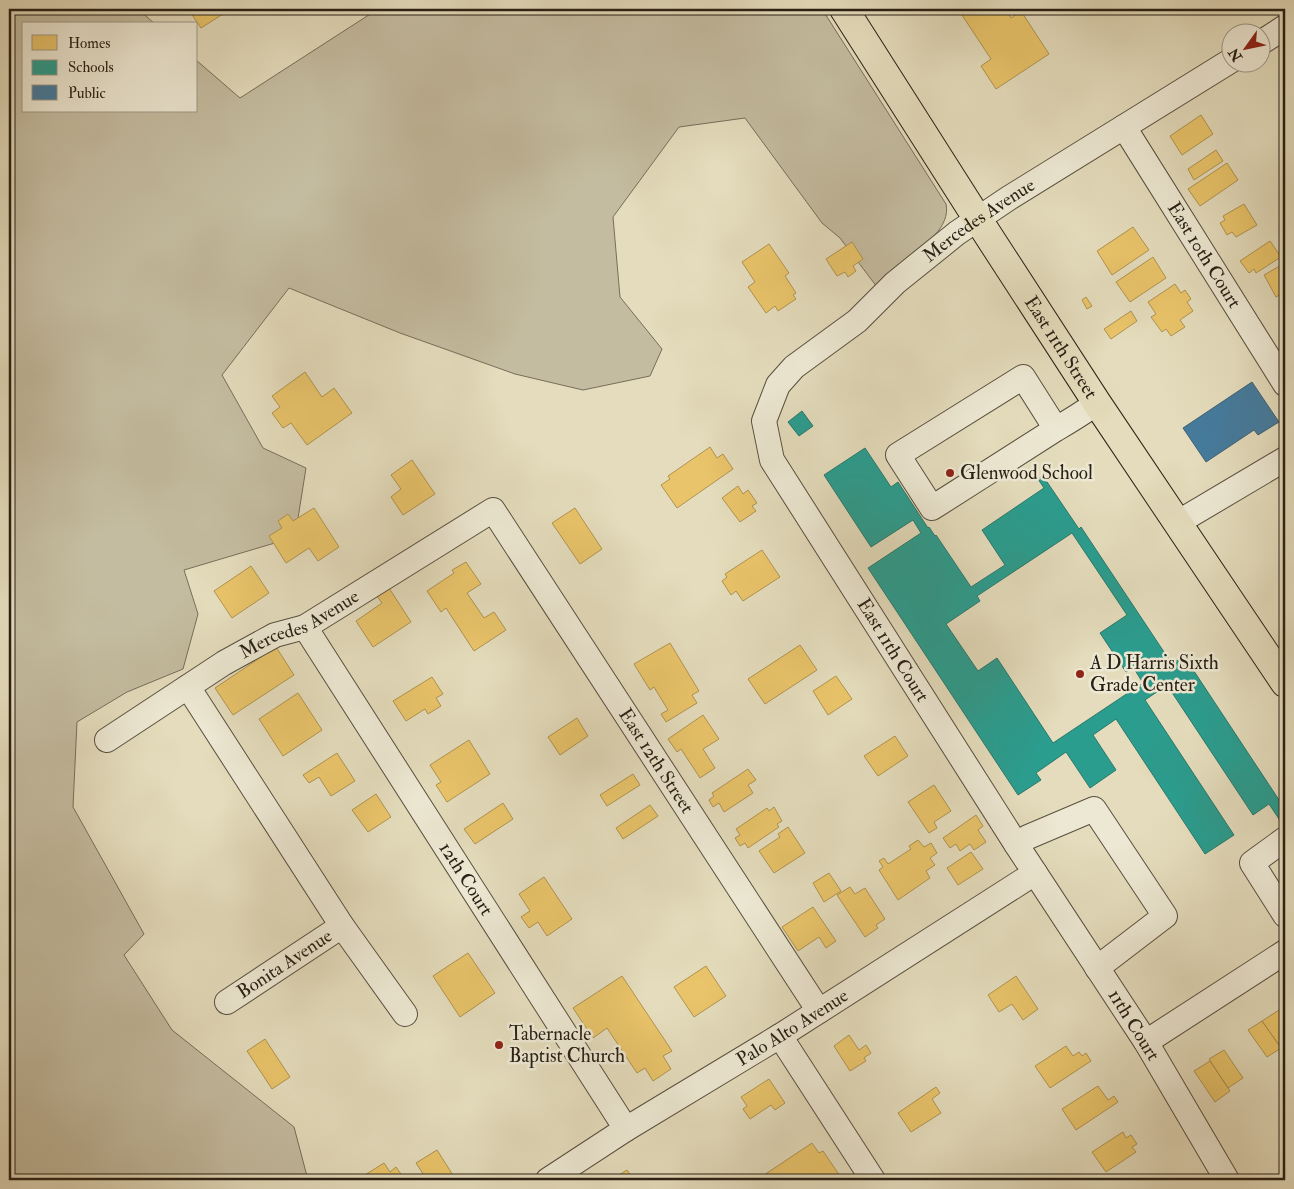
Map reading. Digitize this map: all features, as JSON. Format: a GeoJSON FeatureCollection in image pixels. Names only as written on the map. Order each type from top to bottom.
{"type":"FeatureCollection","features":[{"type":"Feature","properties":{"kind":"main road","name":"East 11th Street"},"geometry":{"type":"LineString","coordinates":[[844,9],[1097,403],[1285,683]]}},
{"type":"Feature","properties":{"kind":"street"},"geometry":{"type":"LineString","coordinates":[[1272,35],[1285,27]]}},
{"type":"Feature","properties":{"kind":"street","name":"Mercedes Avenue"},"geometry":{"type":"LineString","coordinates":[[764,421],[778,386],[794,368],[857,321],[895,283],[951,237],[977,218],[1222,66]]}},
{"type":"Feature","properties":{"kind":"street","name":"East 10th Court"},"geometry":{"type":"LineString","coordinates":[[1124,127],[1285,384]]}},
{"type":"Feature","properties":{"kind":"street"},"geometry":{"type":"LineString","coordinates":[[1056,429],[1023,377],[898,456],[932,508],[1097,403]]}},
{"type":"Feature","properties":{"kind":"street","name":"East 11th Court"},"geometry":{"type":"LineString","coordinates":[[764,421],[772,460],[1035,873]]}},
{"type":"Feature","properties":{"kind":"street"},"geometry":{"type":"LineString","coordinates":[[1177,523],[1285,459]]}},
{"type":"Feature","properties":{"kind":"street","name":"Mercedes Avenue"},"geometry":{"type":"LineString","coordinates":[[107,740],[224,663],[276,635],[305,627],[493,510]]}},
{"type":"Feature","properties":{"kind":"street","name":"East 12th Street"},"geometry":{"type":"LineString","coordinates":[[493,510],[819,1011]]}},
{"type":"Feature","properties":{"kind":"street","name":"12th Court"},"geometry":{"type":"LineString","coordinates":[[305,627],[626,1130]]}},
{"type":"Feature","properties":{"kind":"street"},"geometry":{"type":"LineString","coordinates":[[188,687],[342,926],[405,1014]]}},
{"type":"Feature","properties":{"kind":"street"},"geometry":{"type":"LineString","coordinates":[[1016,844],[1094,808],[1165,916],[1097,968]]}},
{"type":"Feature","properties":{"kind":"street"},"geometry":{"type":"LineString","coordinates":[[1285,839],[1252,863],[1285,915]]}},
{"type":"Feature","properties":{"kind":"street","name":"Palo Alto Avenue"},"geometry":{"type":"LineString","coordinates":[[548,1180],[780,1036],[1035,873]]}},
{"type":"Feature","properties":{"kind":"street","name":"11th Court"},"geometry":{"type":"LineString","coordinates":[[1035,873],[1146,1042],[1227,1180]]}},
{"type":"Feature","properties":{"kind":"street","name":"Bonita Avenue"},"geometry":{"type":"LineString","coordinates":[[227,1002],[342,926]]}},
{"type":"Feature","properties":{"kind":"street"},"geometry":{"type":"LineString","coordinates":[[1146,1042],[1285,952]]}},
{"type":"Feature","properties":{"kind":"street"},"geometry":{"type":"LineString","coordinates":[[780,1036],[873,1180]]}},
{"type":"Feature","properties":{"kind":"shaded area"},"geometry":{"type":"Polygon","coordinates":[[[9,9],[138,9],[153,22],[22,22],[22,112],[198,112],[198,62],[240,98],[378,9],[822,9],[946,204],[944,220],[935,235],[877,287],[840,238],[822,223],[745,118],[679,127],[613,217],[620,297],[662,349],[650,376],[583,390],[515,374],[400,333],[289,288],[222,375],[263,448],[306,468],[295,537],[184,570],[198,614],[183,669],[127,692],[77,722],[73,807],[144,934],[124,955],[172,1030],[294,1127],[308,1180],[9,1180],[9,9]]]}},
{"type":"Feature","properties":{"kind":"building: Homes"},"geometry":{"type":"Polygon","coordinates":[[[188,9],[220,9],[223,14],[201,28],[188,9]]]}},
{"type":"Feature","properties":{"kind":"building: Homes"},"geometry":{"type":"Polygon","coordinates":[[[958,9],[1006,9],[1011,18],[1021,11],[1049,54],[996,89],[981,66],[991,59],[958,9]]]}},
{"type":"Feature","properties":{"kind":"building: Homes"},"geometry":{"type":"Polygon","coordinates":[[[1201,115],[1213,134],[1182,155],[1170,136],[1201,115]]]}},
{"type":"Feature","properties":{"kind":"building: Homes"},"geometry":{"type":"Polygon","coordinates":[[[1216,150],[1223,161],[1194,180],[1188,169],[1216,150]]]}},
{"type":"Feature","properties":{"kind":"building: Homes"},"geometry":{"type":"Polygon","coordinates":[[[1227,163],[1238,180],[1200,206],[1188,189],[1227,163]]]}},
{"type":"Feature","properties":{"kind":"building: Homes"},"geometry":{"type":"Polygon","coordinates":[[[1244,204],[1257,225],[1236,237],[1232,232],[1227,235],[1220,223],[1225,220],[1223,216],[1244,204]]]}},
{"type":"Feature","properties":{"kind":"building: Homes"},"geometry":{"type":"Polygon","coordinates":[[[1133,227],[1149,250],[1112,275],[1097,251],[1133,227]]]}},
{"type":"Feature","properties":{"kind":"building: Homes"},"geometry":{"type":"Polygon","coordinates":[[[1270,241],[1281,257],[1256,273],[1254,269],[1249,273],[1240,261],[1270,241]]]}},
{"type":"Feature","properties":{"kind":"building: Homes"},"geometry":{"type":"Polygon","coordinates":[[[852,242],[863,259],[853,266],[856,271],[848,277],[845,272],[837,276],[826,259],[852,242]]]}},
{"type":"Feature","properties":{"kind":"building: Homes"},"geometry":{"type":"Polygon","coordinates":[[[769,244],[789,273],[785,276],[796,293],[793,295],[796,299],[778,311],[775,306],[766,313],[748,287],[755,282],[742,262],[769,244]]]}},
{"type":"Feature","properties":{"kind":"building: Homes"},"geometry":{"type":"Polygon","coordinates":[[[1153,257],[1166,278],[1130,302],[1116,282],[1153,257]]]}},
{"type":"Feature","properties":{"kind":"building: Homes"},"geometry":{"type":"Polygon","coordinates":[[[1285,263],[1285,292],[1276,297],[1264,275],[1285,263]]]}},
{"type":"Feature","properties":{"kind":"building: Homes"},"geometry":{"type":"Polygon","coordinates":[[[1175,284],[1181,293],[1185,290],[1191,299],[1187,302],[1193,311],[1180,320],[1185,327],[1171,336],[1166,329],[1162,332],[1151,317],[1156,314],[1148,302],[1175,284]]]}},
{"type":"Feature","properties":{"kind":"building: Homes"},"geometry":{"type":"Polygon","coordinates":[[[1086,297],[1092,306],[1087,309],[1082,300],[1086,297]]]}},
{"type":"Feature","properties":{"kind":"building: Homes"},"geometry":{"type":"Polygon","coordinates":[[[1131,311],[1137,321],[1111,339],[1104,329],[1131,311]]]}},
{"type":"Feature","properties":{"kind":"building: Homes"},"geometry":{"type":"Polygon","coordinates":[[[305,372],[322,397],[334,388],[352,413],[307,445],[291,423],[283,428],[272,413],[280,407],[272,396],[305,372]]]}},
{"type":"Feature","properties":{"kind":"building: Homes"},"geometry":{"type":"Polygon","coordinates":[[[710,447],[717,458],[723,454],[733,469],[677,508],[661,485],[670,479],[668,476],[710,447]]]}},
{"type":"Feature","properties":{"kind":"building: Homes"},"geometry":{"type":"Polygon","coordinates":[[[412,460],[435,494],[403,515],[391,497],[401,489],[391,475],[412,460]]]}},
{"type":"Feature","properties":{"kind":"building: Homes"},"geometry":{"type":"Polygon","coordinates":[[[738,486],[743,494],[748,490],[757,503],[752,506],[756,511],[740,522],[722,498],[738,486]]]}},
{"type":"Feature","properties":{"kind":"building: Homes"},"geometry":{"type":"Polygon","coordinates":[[[314,508],[339,547],[318,561],[309,548],[286,563],[269,536],[282,528],[278,521],[288,514],[293,521],[314,508]]]}},
{"type":"Feature","properties":{"kind":"building: Homes"},"geometry":{"type":"Polygon","coordinates":[[[575,508],[602,549],[580,564],[552,523],[575,508]]]}},
{"type":"Feature","properties":{"kind":"building: Homes"},"geometry":{"type":"Polygon","coordinates":[[[762,550],[780,577],[743,601],[736,591],[731,595],[722,581],[727,577],[725,574],[762,550]]]}},
{"type":"Feature","properties":{"kind":"building: Homes"},"geometry":{"type":"Polygon","coordinates":[[[466,562],[481,584],[467,593],[484,618],[494,612],[506,630],[474,651],[446,608],[441,612],[427,591],[454,573],[452,570],[466,562]]]}},
{"type":"Feature","properties":{"kind":"building: Homes"},"geometry":{"type":"Polygon","coordinates":[[[251,566],[269,593],[232,618],[214,591],[251,566]]]}},
{"type":"Feature","properties":{"kind":"building: Homes"},"geometry":{"type":"Polygon","coordinates":[[[389,588],[411,622],[373,647],[356,621],[382,603],[377,596],[389,588]]]}},
{"type":"Feature","properties":{"kind":"building: Homes"},"geometry":{"type":"Polygon","coordinates":[[[670,643],[699,691],[692,695],[697,703],[666,722],[661,714],[668,710],[654,687],[650,690],[634,664],[670,643]]]}},
{"type":"Feature","properties":{"kind":"building: Homes"},"geometry":{"type":"Polygon","coordinates":[[[800,645],[817,670],[765,704],[748,679],[800,645]]]}},
{"type":"Feature","properties":{"kind":"building: Homes"},"geometry":{"type":"Polygon","coordinates":[[[276,647],[294,675],[233,715],[215,688],[276,647]]]}},
{"type":"Feature","properties":{"kind":"building: Homes"},"geometry":{"type":"Polygon","coordinates":[[[836,676],[852,699],[828,715],[813,691],[836,676]]]}},
{"type":"Feature","properties":{"kind":"building: Homes"},"geometry":{"type":"Polygon","coordinates":[[[432,677],[443,694],[436,698],[441,706],[428,714],[425,709],[406,721],[393,701],[432,677]]]}},
{"type":"Feature","properties":{"kind":"building: Homes"},"geometry":{"type":"Polygon","coordinates":[[[298,693],[322,730],[283,756],[259,719],[298,693]]]}},
{"type":"Feature","properties":{"kind":"building: Homes"},"geometry":{"type":"Polygon","coordinates":[[[703,715],[719,739],[703,749],[715,768],[700,778],[681,749],[677,752],[668,739],[703,715]]]}},
{"type":"Feature","properties":{"kind":"building: Homes"},"geometry":{"type":"Polygon","coordinates":[[[577,718],[588,736],[560,755],[548,737],[577,718]]]}},
{"type":"Feature","properties":{"kind":"building: Homes"},"geometry":{"type":"Polygon","coordinates":[[[895,736],[908,756],[878,776],[864,756],[895,736]]]}},
{"type":"Feature","properties":{"kind":"building: Homes"},"geometry":{"type":"Polygon","coordinates":[[[469,740],[490,774],[447,802],[436,785],[441,782],[430,765],[469,740]]]}},
{"type":"Feature","properties":{"kind":"building: Homes"},"geometry":{"type":"Polygon","coordinates":[[[337,753],[355,781],[331,796],[319,777],[309,783],[303,775],[337,753]]]}},
{"type":"Feature","properties":{"kind":"building: Homes"},"geometry":{"type":"Polygon","coordinates":[[[748,769],[756,780],[748,785],[753,793],[724,812],[719,803],[713,807],[709,800],[714,796],[712,793],[748,769]]]}},
{"type":"Feature","properties":{"kind":"building: Homes"},"geometry":{"type":"Polygon","coordinates":[[[633,774],[640,785],[607,806],[600,795],[633,774]]]}},
{"type":"Feature","properties":{"kind":"building: Homes"},"geometry":{"type":"Polygon","coordinates":[[[934,785],[951,811],[934,822],[937,828],[929,833],[908,802],[934,785]]]}},
{"type":"Feature","properties":{"kind":"building: Homes"},"geometry":{"type":"Polygon","coordinates":[[[376,794],[391,817],[368,832],[352,810],[376,794]]]}},
{"type":"Feature","properties":{"kind":"building: Homes"},"geometry":{"type":"Polygon","coordinates":[[[503,803],[513,819],[475,844],[464,829],[503,803]]]}},
{"type":"Feature","properties":{"kind":"building: Homes"},"geometry":{"type":"Polygon","coordinates":[[[650,805],[658,816],[623,839],[616,828],[650,805]]]}},
{"type":"Feature","properties":{"kind":"building: Homes"},"geometry":{"type":"Polygon","coordinates":[[[774,807],[782,821],[777,824],[779,827],[748,848],[745,843],[740,846],[735,838],[740,835],[736,829],[767,808],[769,811],[774,807]]]}},
{"type":"Feature","properties":{"kind":"building: Homes"},"geometry":{"type":"Polygon","coordinates":[[[976,815],[983,826],[978,830],[986,842],[974,850],[970,844],[960,851],[956,844],[950,848],[943,838],[976,815]]]}},
{"type":"Feature","properties":{"kind":"building: Homes"},"geometry":{"type":"Polygon","coordinates":[[[788,827],[805,853],[774,873],[759,851],[780,837],[778,834],[788,827]]]}},
{"type":"Feature","properties":{"kind":"building: Homes"},"geometry":{"type":"Polygon","coordinates":[[[918,840],[924,847],[931,843],[937,853],[930,858],[935,865],[926,871],[930,878],[898,900],[879,870],[883,867],[879,861],[884,858],[888,864],[911,849],[909,846],[918,840]]]}},
{"type":"Feature","properties":{"kind":"building: Homes"},"geometry":{"type":"Polygon","coordinates":[[[971,852],[983,869],[958,885],[947,868],[971,852]]]}},
{"type":"Feature","properties":{"kind":"building: Homes"},"geometry":{"type":"Polygon","coordinates":[[[829,873],[841,891],[824,902],[813,883],[829,873]]]}},
{"type":"Feature","properties":{"kind":"building: Homes"},"geometry":{"type":"Polygon","coordinates":[[[544,877],[572,919],[547,936],[538,922],[529,928],[521,917],[530,911],[519,894],[544,877]]]}},
{"type":"Feature","properties":{"kind":"building: Homes"},"geometry":{"type":"Polygon","coordinates":[[[850,887],[855,894],[865,888],[885,919],[876,925],[878,928],[865,937],[837,895],[850,887]]]}},
{"type":"Feature","properties":{"kind":"building: Homes"},"geometry":{"type":"Polygon","coordinates":[[[813,907],[836,941],[826,948],[819,937],[798,951],[782,927],[813,907]]]}},
{"type":"Feature","properties":{"kind":"building: Homes"},"geometry":{"type":"Polygon","coordinates":[[[468,953],[495,993],[460,1017],[433,976],[468,953]]]}},
{"type":"Feature","properties":{"kind":"building: Homes"},"geometry":{"type":"Polygon","coordinates":[[[706,966],[726,996],[694,1017],[674,987],[706,966]]]}},
{"type":"Feature","properties":{"kind":"building: Homes"},"geometry":{"type":"Polygon","coordinates":[[[622,976],[672,1051],[663,1056],[671,1069],[653,1081],[645,1068],[637,1073],[607,1028],[593,1038],[573,1008],[622,976]]]}},
{"type":"Feature","properties":{"kind":"building: Homes"},"geometry":{"type":"Polygon","coordinates":[[[1016,976],[1038,1009],[1023,1020],[1012,1004],[999,1012],[988,995],[1016,976]]]}},
{"type":"Feature","properties":{"kind":"building: Homes"},"geometry":{"type":"Polygon","coordinates":[[[1279,1010],[1285,1019],[1285,1045],[1281,1048],[1262,1021],[1279,1010]]]}},
{"type":"Feature","properties":{"kind":"building: Homes"},"geometry":{"type":"Polygon","coordinates":[[[1262,1021],[1281,1048],[1267,1057],[1248,1030],[1262,1021]]]}},
{"type":"Feature","properties":{"kind":"building: Homes"},"geometry":{"type":"Polygon","coordinates":[[[849,1035],[859,1050],[866,1045],[871,1053],[864,1058],[866,1061],[850,1071],[834,1046],[849,1035]]]}},
{"type":"Feature","properties":{"kind":"building: Homes"},"geometry":{"type":"Polygon","coordinates":[[[265,1039],[290,1077],[272,1089],[247,1051],[265,1039]]]}},
{"type":"Feature","properties":{"kind":"building: Homes"},"geometry":{"type":"Polygon","coordinates":[[[1066,1046],[1073,1056],[1079,1052],[1082,1056],[1086,1053],[1091,1061],[1050,1088],[1035,1066],[1066,1046]]]}},
{"type":"Feature","properties":{"kind":"building: Homes"},"geometry":{"type":"Polygon","coordinates":[[[1224,1050],[1243,1078],[1228,1088],[1209,1059],[1224,1050]]]}},
{"type":"Feature","properties":{"kind":"building: Homes"},"geometry":{"type":"Polygon","coordinates":[[[1210,1061],[1230,1091],[1215,1102],[1194,1071],[1210,1061]]]}},
{"type":"Feature","properties":{"kind":"building: Homes"},"geometry":{"type":"Polygon","coordinates":[[[769,1079],[785,1103],[775,1110],[771,1105],[750,1119],[743,1109],[747,1106],[741,1097],[769,1079]]]}},
{"type":"Feature","properties":{"kind":"building: Homes"},"geometry":{"type":"Polygon","coordinates":[[[1098,1086],[1108,1100],[1114,1096],[1118,1102],[1076,1130],[1062,1109],[1098,1086]]]}},
{"type":"Feature","properties":{"kind":"building: Homes"},"geometry":{"type":"Polygon","coordinates":[[[936,1087],[940,1093],[932,1099],[941,1113],[911,1132],[898,1113],[936,1087]]]}},
{"type":"Feature","properties":{"kind":"building: Homes"},"geometry":{"type":"Polygon","coordinates":[[[1123,1132],[1126,1138],[1131,1135],[1137,1144],[1132,1147],[1136,1152],[1106,1172],[1092,1152],[1123,1132]]]}},
{"type":"Feature","properties":{"kind":"building: Homes"},"geometry":{"type":"Polygon","coordinates":[[[812,1143],[819,1153],[823,1151],[840,1176],[835,1180],[768,1180],[764,1175],[812,1143]]]}},
{"type":"Feature","properties":{"kind":"building: Homes"},"geometry":{"type":"Polygon","coordinates":[[[437,1150],[456,1180],[427,1180],[416,1163],[437,1150]]]}},
{"type":"Feature","properties":{"kind":"building: Homes"},"geometry":{"type":"Polygon","coordinates":[[[384,1163],[390,1172],[396,1167],[405,1180],[357,1180],[384,1163]]]}},
{"type":"Feature","properties":{"kind":"building: Homes"},"geometry":{"type":"Polygon","coordinates":[[[627,1170],[634,1180],[611,1180],[627,1170]]]}},
{"type":"Feature","properties":{"kind":"building: Schools"},"geometry":{"type":"Polygon","coordinates":[[[802,411],[813,426],[799,436],[788,422],[802,411]]]}},
{"type":"Feature","properties":{"kind":"building: Schools"},"geometry":{"type":"Polygon","coordinates":[[[865,448],[891,487],[898,482],[928,528],[936,535],[971,587],[1005,565],[982,530],[1044,488],[1038,479],[1043,476],[1079,529],[1081,527],[1172,664],[1184,656],[1285,809],[1285,828],[1269,804],[1253,815],[1167,685],[1145,700],[1234,835],[1205,854],[1116,719],[1093,735],[1116,770],[1090,788],[1066,752],[1036,773],[1041,780],[1018,795],[868,568],[921,533],[913,520],[871,547],[824,475],[865,448]],[[1072,533],[977,596],[980,601],[946,624],[978,671],[997,658],[1053,743],[1143,683],[1133,667],[1126,672],[1100,633],[1127,615],[1072,533]]]}},
{"type":"Feature","properties":{"kind":"building: Public"},"geometry":{"type":"Polygon","coordinates":[[[1252,382],[1279,422],[1258,435],[1254,430],[1206,462],[1183,428],[1252,382]]]}},
{"type":"Feature","properties":{"kind":"place","name":"Glenwood School"},"geometry":{"type":"Point","coordinates":[950,473]}},
{"type":"Feature","properties":{"kind":"place","name":"A D Harris Sixth Grade Center"},"geometry":{"type":"Point","coordinates":[1080,674]}},
{"type":"Feature","properties":{"kind":"place","name":"Tabernacle Baptist Church"},"geometry":{"type":"Point","coordinates":[499,1045]}}]}
